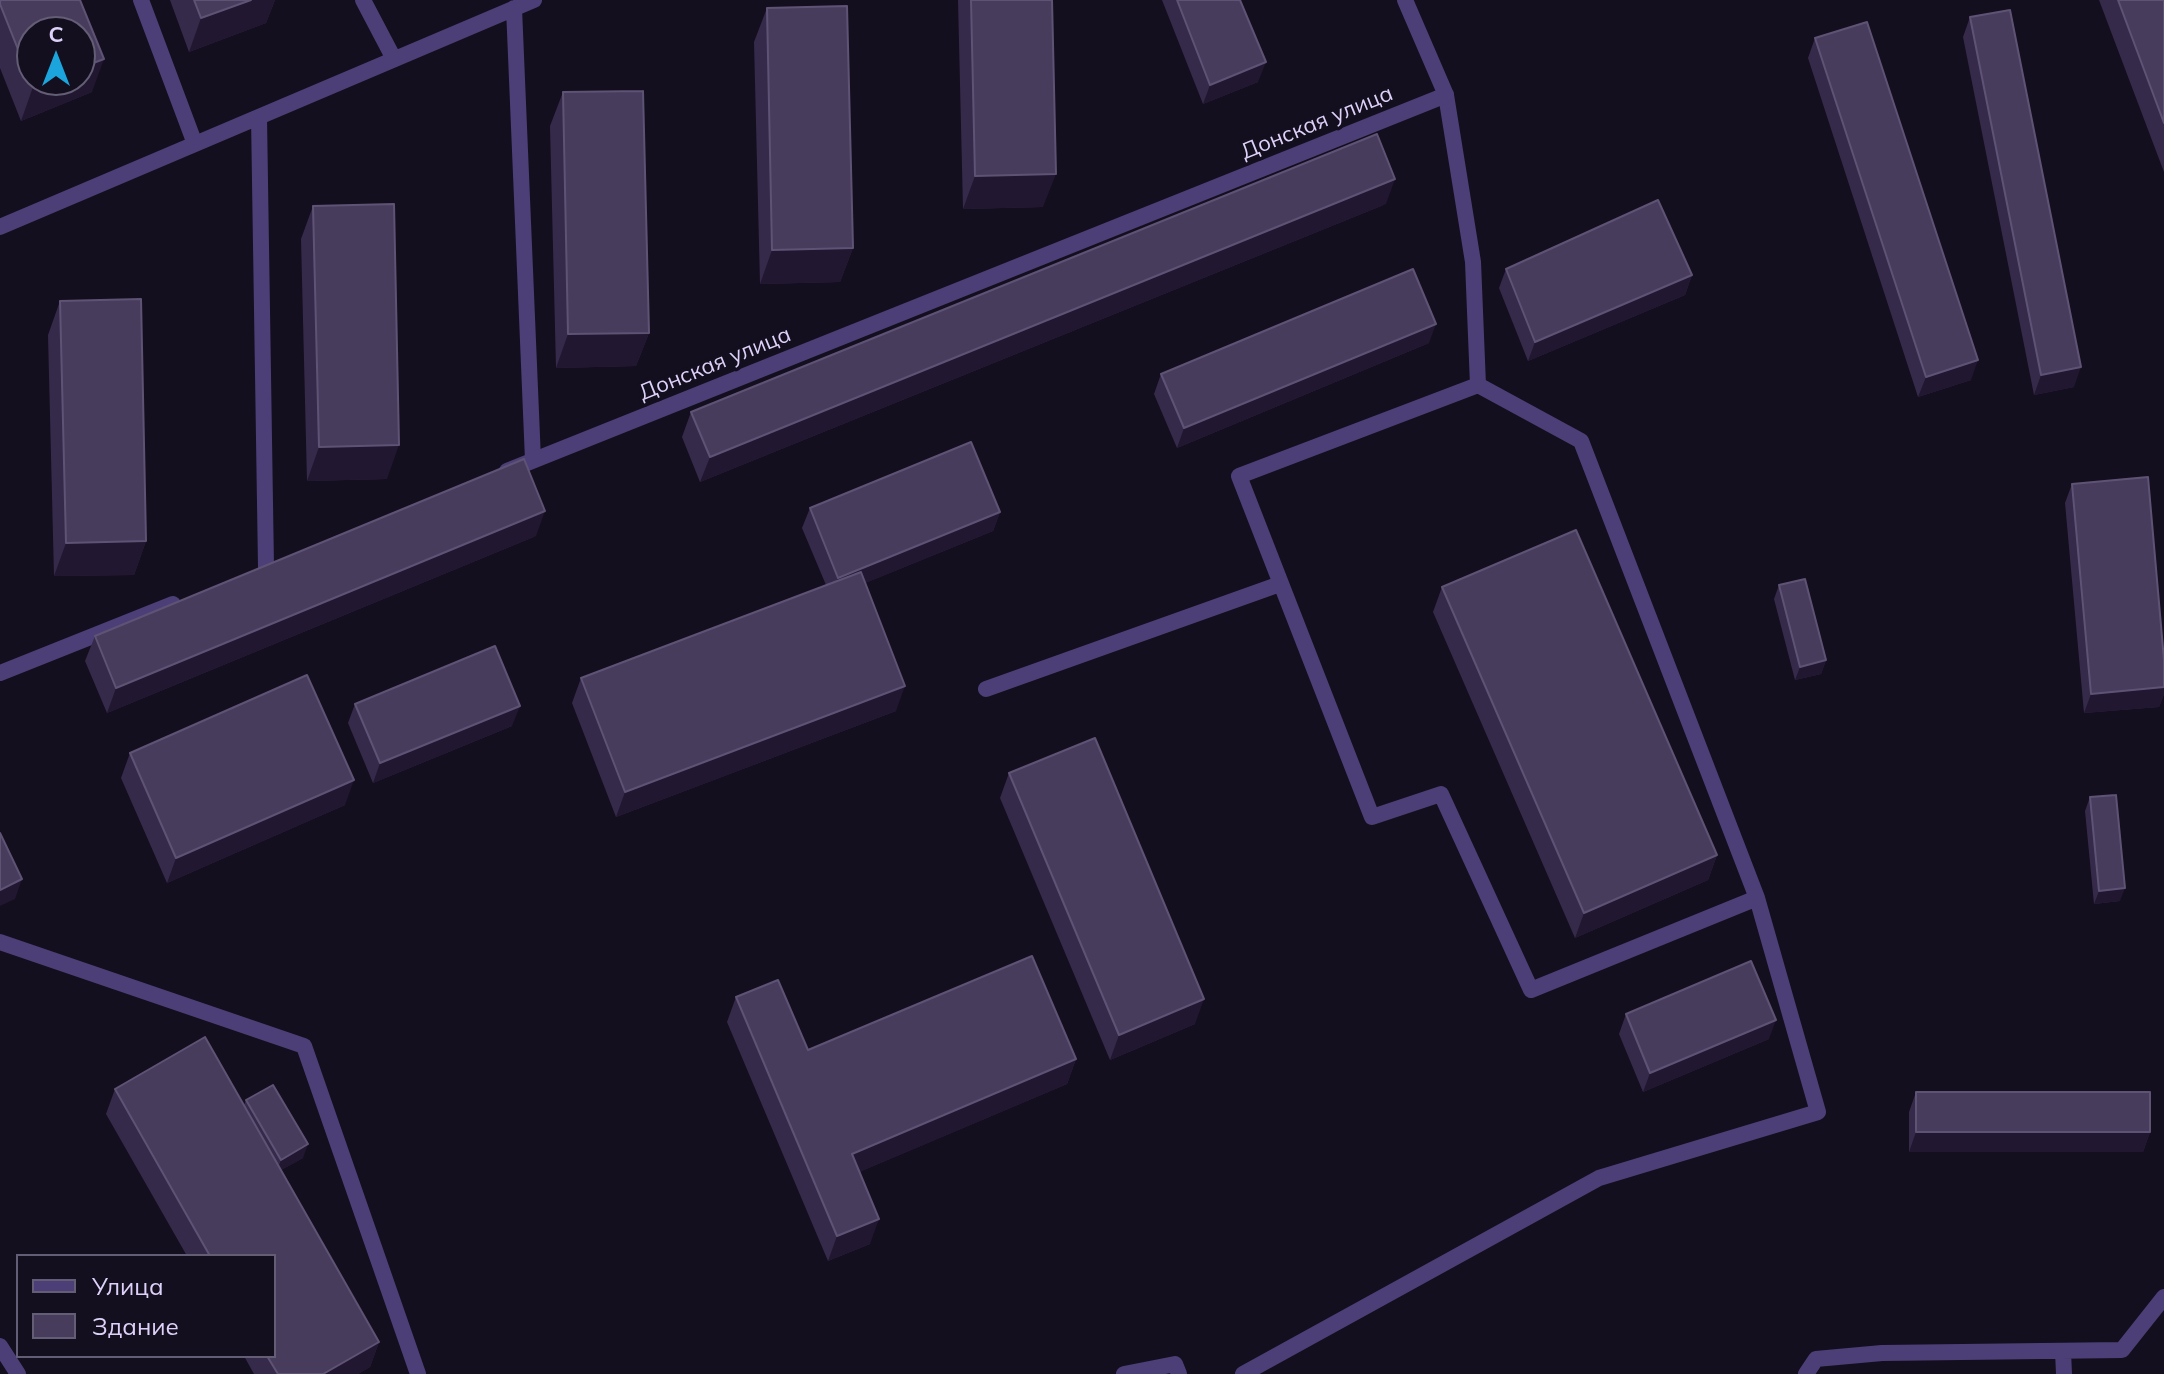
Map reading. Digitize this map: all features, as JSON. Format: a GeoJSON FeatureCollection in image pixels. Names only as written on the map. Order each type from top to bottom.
{"type":"FeatureCollection","features":[{"type":"Feature","properties":{"kind":"street"},"geometry":{"type":"LineString","coordinates":[[141,0],[195,144]]}},
{"type":"Feature","properties":{"kind":"street"},"geometry":{"type":"LineString","coordinates":[[363,0],[394,59]]}},
{"type":"Feature","properties":{"kind":"street"},"geometry":{"type":"LineString","coordinates":[[0,227],[534,0]]}},
{"type":"Feature","properties":{"kind":"street"},"geometry":{"type":"LineString","coordinates":[[1405,0],[1446,95],[1473,262],[1478,385]]}},
{"type":"Feature","properties":{"kind":"street"},"geometry":{"type":"LineString","coordinates":[[514,8],[533,460]]}},
{"type":"Feature","properties":{"kind":"street","name":"Донская улица"},"geometry":{"type":"LineString","coordinates":[[488,478],[1446,95]]}},
{"type":"Feature","properties":{"kind":"street"},"geometry":{"type":"LineString","coordinates":[[259,117],[266,567]]}},
{"type":"Feature","properties":{"kind":"street"},"geometry":{"type":"LineString","coordinates":[[1243,1374],[1599,1178],[1818,1112],[1757,898],[1581,441],[1478,385],[1239,476],[1372,817],[1441,794],[1531,990],[1757,898]]}},
{"type":"Feature","properties":{"kind":"street"},"geometry":{"type":"LineString","coordinates":[[986,689],[1280,584]]}},
{"type":"Feature","properties":{"kind":"street"},"geometry":{"type":"LineString","coordinates":[[0,673],[192,596]]}},
{"type":"Feature","properties":{"kind":"street"},"geometry":{"type":"LineString","coordinates":[[0,942],[304,1046],[418,1374]]}},
{"type":"Feature","properties":{"kind":"street"},"geometry":{"type":"LineString","coordinates":[[1806,1374],[1816,1359],[1882,1353],[2122,1350],[2164,1297]]}},
{"type":"Feature","properties":{"kind":"street"},"geometry":{"type":"LineString","coordinates":[[0,1346],[18,1374]]}},
{"type":"Feature","properties":{"kind":"street"},"geometry":{"type":"LineString","coordinates":[[2063,1351],[2064,1374]]}},
{"type":"Feature","properties":{"kind":"street"},"geometry":{"type":"LineString","coordinates":[[1124,1374],[1175,1364],[1179,1374]]}},
{"type":"Feature","properties":{"kind":"building"},"geometry":{"type":"Polygon","coordinates":[[[0,0],[80,0],[87,16],[16,16],[16,44],[0,0]]]}},
{"type":"Feature","properties":{"kind":"building"},"geometry":{"type":"Polygon","coordinates":[[[194,0],[251,0],[201,18],[194,0]]]}},
{"type":"Feature","properties":{"kind":"building"},"geometry":{"type":"Polygon","coordinates":[[[971,0],[1052,0],[1056,174],[975,176],[971,0]]]}},
{"type":"Feature","properties":{"kind":"building"},"geometry":{"type":"Polygon","coordinates":[[[1177,0],[1240,0],[1266,62],[1210,85],[1177,0]]]}},
{"type":"Feature","properties":{"kind":"building"},"geometry":{"type":"Polygon","coordinates":[[[2118,0],[2164,0],[2164,123],[2118,0]]]}},
{"type":"Feature","properties":{"kind":"building"},"geometry":{"type":"Polygon","coordinates":[[[847,6],[853,248],[772,250],[767,8],[847,6]]]}},
{"type":"Feature","properties":{"kind":"building"},"geometry":{"type":"Polygon","coordinates":[[[2010,10],[2081,367],[2041,375],[1970,17],[2010,10]]]}},
{"type":"Feature","properties":{"kind":"building"},"geometry":{"type":"Polygon","coordinates":[[[1867,22],[1978,360],[1926,377],[1815,38],[1867,22]]]}},
{"type":"Feature","properties":{"kind":"building"},"geometry":{"type":"Polygon","coordinates":[[[96,39],[104,59],[96,62],[96,39]]]}},
{"type":"Feature","properties":{"kind":"building"},"geometry":{"type":"Polygon","coordinates":[[[643,91],[649,333],[568,334],[563,92],[643,91]]]}},
{"type":"Feature","properties":{"kind":"building"},"geometry":{"type":"Polygon","coordinates":[[[1377,134],[1395,179],[710,457],[691,412],[1377,134]]]}},
{"type":"Feature","properties":{"kind":"building"},"geometry":{"type":"Polygon","coordinates":[[[1658,200],[1692,275],[1535,342],[1506,269],[1658,200]]]}},
{"type":"Feature","properties":{"kind":"building"},"geometry":{"type":"Polygon","coordinates":[[[394,204],[399,445],[319,447],[313,206],[394,204]]]}},
{"type":"Feature","properties":{"kind":"building"},"geometry":{"type":"Polygon","coordinates":[[[1413,269],[1436,324],[1184,428],[1161,374],[1413,269]]]}},
{"type":"Feature","properties":{"kind":"building"},"geometry":{"type":"Polygon","coordinates":[[[141,299],[146,541],[66,543],[60,301],[141,299]]]}},
{"type":"Feature","properties":{"kind":"building"},"geometry":{"type":"Polygon","coordinates":[[[971,442],[1000,512],[838,578],[810,508],[971,442]]]}},
{"type":"Feature","properties":{"kind":"building"},"geometry":{"type":"Polygon","coordinates":[[[524,459],[545,511],[116,688],[95,636],[524,459]]]}},
{"type":"Feature","properties":{"kind":"building"},"geometry":{"type":"Polygon","coordinates":[[[2148,477],[2164,687],[2091,694],[2072,484],[2148,477]]]}},
{"type":"Feature","properties":{"kind":"building"},"geometry":{"type":"Polygon","coordinates":[[[1576,530],[1717,855],[1584,913],[1442,587],[1576,530]]]}},
{"type":"Feature","properties":{"kind":"building"},"geometry":{"type":"Polygon","coordinates":[[[861,572],[905,686],[625,792],[581,678],[861,572]]]}},
{"type":"Feature","properties":{"kind":"building"},"geometry":{"type":"Polygon","coordinates":[[[1805,579],[1826,660],[1800,667],[1779,585],[1805,579]]]}},
{"type":"Feature","properties":{"kind":"building"},"geometry":{"type":"Polygon","coordinates":[[[495,646],[520,706],[380,763],[355,704],[495,646]]]}},
{"type":"Feature","properties":{"kind":"building"},"geometry":{"type":"Polygon","coordinates":[[[307,675],[354,780],[176,858],[130,753],[307,675]]]}},
{"type":"Feature","properties":{"kind":"building"},"geometry":{"type":"Polygon","coordinates":[[[1095,738],[1204,999],[1119,1035],[1009,773],[1095,738]]]}},
{"type":"Feature","properties":{"kind":"building"},"geometry":{"type":"Polygon","coordinates":[[[2116,795],[2125,888],[2099,891],[2090,797],[2116,795]]]}},
{"type":"Feature","properties":{"kind":"building"},"geometry":{"type":"Polygon","coordinates":[[[0,833],[22,879],[0,890],[0,833]]]}},
{"type":"Feature","properties":{"kind":"building"},"geometry":{"type":"Polygon","coordinates":[[[1032,956],[1076,1059],[852,1154],[879,1219],[837,1236],[736,997],[778,980],[808,1050],[1032,956]]]}},
{"type":"Feature","properties":{"kind":"building"},"geometry":{"type":"Polygon","coordinates":[[[1751,961],[1776,1020],[1650,1073],[1626,1014],[1751,961]]]}},
{"type":"Feature","properties":{"kind":"building"},"geometry":{"type":"Polygon","coordinates":[[[205,1037],[379,1342],[323,1374],[278,1374],[268,1358],[276,1358],[276,1254],[209,1254],[115,1089],[205,1037]]]}},
{"type":"Feature","properties":{"kind":"building"},"geometry":{"type":"Polygon","coordinates":[[[273,1085],[308,1144],[281,1160],[246,1100],[273,1085]]]}},
{"type":"Feature","properties":{"kind":"building"},"geometry":{"type":"Polygon","coordinates":[[[1916,1092],[2150,1092],[2150,1132],[1916,1132],[1916,1092]]]}}]}
